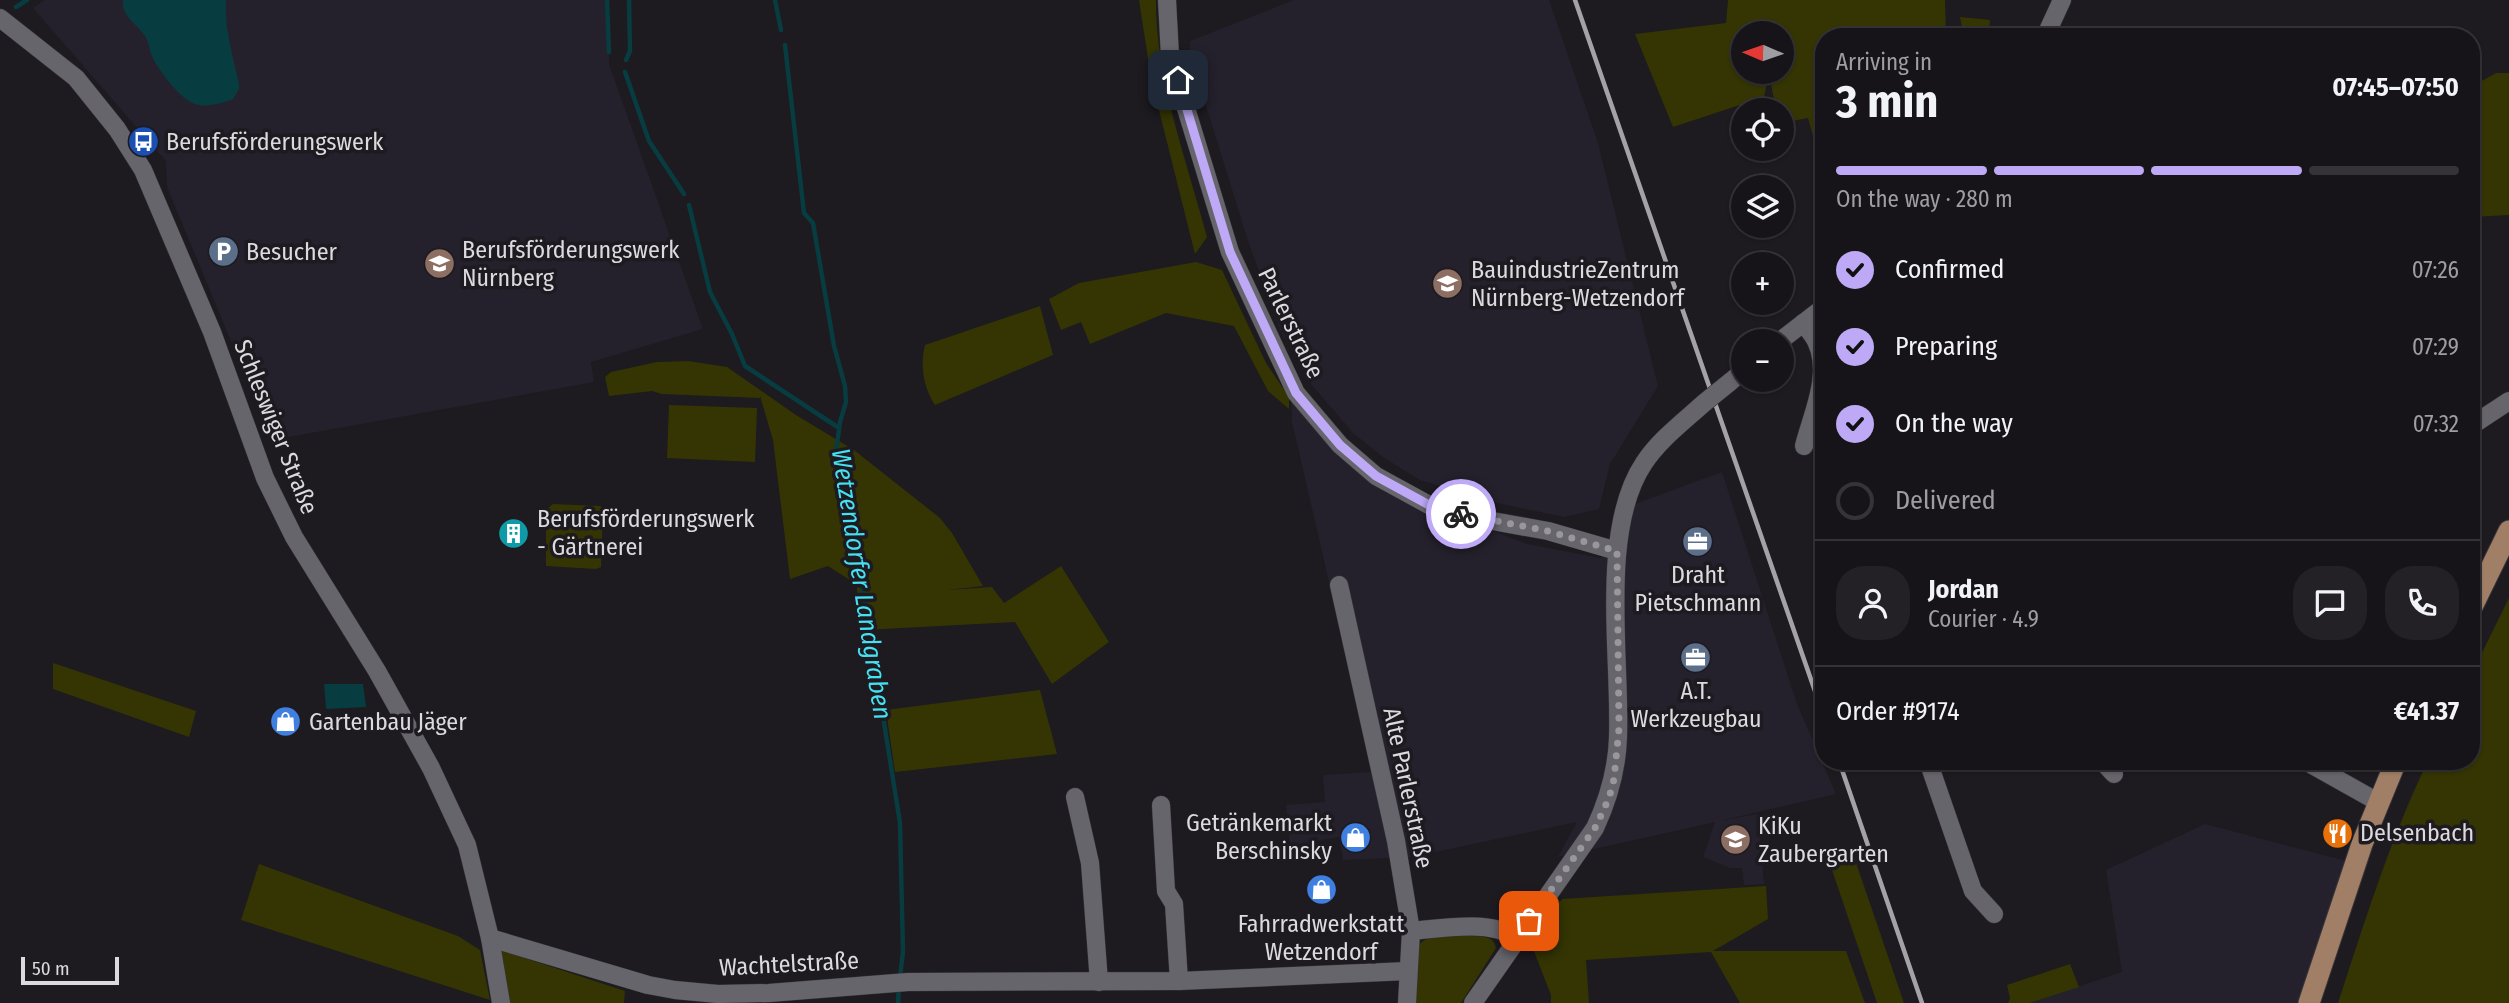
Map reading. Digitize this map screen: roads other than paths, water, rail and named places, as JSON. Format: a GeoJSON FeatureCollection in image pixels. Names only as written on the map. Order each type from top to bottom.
{"type":"FeatureCollection","features":[{"type":"Feature","properties":{"kind":"main road"},"geometry":{"type":"LineString","coordinates":[[2480,591],[2509,531]]}},
{"type":"Feature","properties":{"kind":"main road"},"geometry":{"type":"LineString","coordinates":[[2309,1003],[2378,802],[2392,770]]}},
{"type":"Feature","properties":{"kind":"street","name":"Parlerstraße"},"geometry":{"type":"LineString","coordinates":[[1167,0],[1170,56],[1230,252],[1296,393],[1340,445],[1376,476],[1429,505],[1476,518],[1548,531],[1617,551]]}},
{"type":"Feature","properties":{"kind":"street"},"geometry":{"type":"LineString","coordinates":[[2049,28],[2062,0]]}},
{"type":"Feature","properties":{"kind":"street","name":"Schleswiger Straße"},"geometry":{"type":"LineString","coordinates":[[0,18],[76,78],[117,129],[144,170],[212,332],[265,478],[294,537],[397,707],[459,825],[474,869],[501,1003]]}},
{"type":"Feature","properties":{"kind":"street"},"geometry":{"type":"LineString","coordinates":[[1794,330],[1815,314]]}},
{"type":"Feature","properties":{"kind":"street"},"geometry":{"type":"LineString","coordinates":[[1803,323],[1815,339]]}},
{"type":"Feature","properties":{"kind":"street"},"geometry":{"type":"LineString","coordinates":[[1473,1003],[1595,828],[1609,798],[1614,779],[1619,728],[1617,551],[1626,502],[1643,464],[1666,438],[1731,381]]}},
{"type":"Feature","properties":{"kind":"street"},"geometry":{"type":"LineString","coordinates":[[2480,420],[2509,401]]}},
{"type":"Feature","properties":{"kind":"street"},"geometry":{"type":"LineString","coordinates":[[1804,446],[1815,408]]}},
{"type":"Feature","properties":{"kind":"street","name":"Alte Parlerstraße"},"geometry":{"type":"LineString","coordinates":[[1339,585],[1396,836],[1411,931],[1407,1003]]}},
{"type":"Feature","properties":{"kind":"street"},"geometry":{"type":"LineString","coordinates":[[1931,770],[1973,891],[1994,914]]}},
{"type":"Feature","properties":{"kind":"street"},"geometry":{"type":"LineString","coordinates":[[2321,770],[2378,802]]}},
{"type":"Feature","properties":{"kind":"street"},"geometry":{"type":"LineString","coordinates":[[1075,797],[1090,863],[1099,982]]}},
{"type":"Feature","properties":{"kind":"street"},"geometry":{"type":"LineString","coordinates":[[1161,805],[1166,891],[1174,904],[1180,981]]}},
{"type":"Feature","properties":{"kind":"street"},"geometry":{"type":"LineString","coordinates":[[1411,931],[1486,928],[1507,931],[1517,937]]}},
{"type":"Feature","properties":{"kind":"street","name":"Wachtelstraße"},"geometry":{"type":"LineString","coordinates":[[489,938],[622,978],[675,990],[718,993],[769,993],[900,983],[1001,980],[1180,981],[1408,971]]}},
{"type":"Feature","properties":{"kind":"water"},"geometry":{"type":"Polygon","coordinates":[[[123,0],[226,0],[228,32],[239,84],[233,99],[204,105],[195,104],[183,97],[159,69],[146,38],[124,11],[123,0]]]}},
{"type":"Feature","properties":{"kind":"water"},"geometry":{"type":"Polygon","coordinates":[[[324,684],[363,684],[366,707],[326,709],[324,684]]]}},
{"type":"Feature","properties":{"kind":"waterway"},"geometry":{"type":"LineString","coordinates":[[16,7],[27,0]]}},
{"type":"Feature","properties":{"kind":"waterway","name":"Wetzendorfer Landgraben"},"geometry":{"type":"LineString","coordinates":[[607,0],[609,52]]}},
{"type":"Feature","properties":{"kind":"waterway"},"geometry":{"type":"LineString","coordinates":[[626,60],[630,51],[629,0]]}},
{"type":"Feature","properties":{"kind":"waterway","name":"Wetzendorfer Landgraben"},"geometry":{"type":"LineString","coordinates":[[775,0],[781,30]]}},
{"type":"Feature","properties":{"kind":"waterway","name":"Wetzendorfer Landgraben"},"geometry":{"type":"LineString","coordinates":[[785,45],[804,213],[813,223],[834,346],[845,386],[846,402],[836,452],[840,470],[845,478],[900,823],[903,952],[900,977]]}},
{"type":"Feature","properties":{"kind":"waterway"},"geometry":{"type":"LineString","coordinates":[[625,72],[649,141],[684,194]]}},
{"type":"Feature","properties":{"kind":"waterway"},"geometry":{"type":"LineString","coordinates":[[689,205],[710,292],[745,366],[839,428]]}},
{"type":"Feature","properties":{"kind":"waterway","name":"Wetzendorfer Landgraben"},"geometry":{"type":"LineString","coordinates":[[898,1003],[899,986]]}},
{"type":"Feature","properties":{"kind":"railway"},"geometry":{"type":"LineString","coordinates":[[1575,0],[1815,691]]}},
{"type":"Feature","properties":{"kind":"railway"},"geometry":{"type":"LineString","coordinates":[[1842,770],[1922,1003]]}},
{"type":"Feature","properties":{"kind":"place","name":"Berufsförderungswerk"},"geometry":{"type":"Point","coordinates":[143,142]}},
{"type":"Feature","properties":{"kind":"place","name":"Besucher"},"geometry":{"type":"Point","coordinates":[223,252]}},
{"type":"Feature","properties":{"kind":"place","name":"Berufsförderungswerk Nürnberg"},"geometry":{"type":"Point","coordinates":[439,264]}},
{"type":"Feature","properties":{"kind":"place","name":"BauindustrieZentrum Nürnberg-Wetzendorf"},"geometry":{"type":"Point","coordinates":[1448,284]}},
{"type":"Feature","properties":{"kind":"place","name":"Berufsförderungswerk - Gärtnerei"},"geometry":{"type":"Point","coordinates":[514,533]}},
{"type":"Feature","properties":{"kind":"place","name":"Draht Pietschmann"},"geometry":{"type":"Point","coordinates":[1698,541]}},
{"type":"Feature","properties":{"kind":"place","name":"A.T. Werkzeugbau"},"geometry":{"type":"Point","coordinates":[1696,657]}},
{"type":"Feature","properties":{"kind":"place","name":"Gartenbau Jäger"},"geometry":{"type":"Point","coordinates":[286,722]}},
{"type":"Feature","properties":{"kind":"place","name":"Delsenbach"},"geometry":{"type":"Point","coordinates":[2337,833]}},
{"type":"Feature","properties":{"kind":"place","name":"Getränkemarkt Berschinsky"},"geometry":{"type":"Point","coordinates":[1355,837]}},
{"type":"Feature","properties":{"kind":"place","name":"KiKu Zaubergarten"},"geometry":{"type":"Point","coordinates":[1735,840]}},
{"type":"Feature","properties":{"kind":"place","name":"Fahrradwerkstatt Wetzendorf"},"geometry":{"type":"Point","coordinates":[1321,890]}}]}
